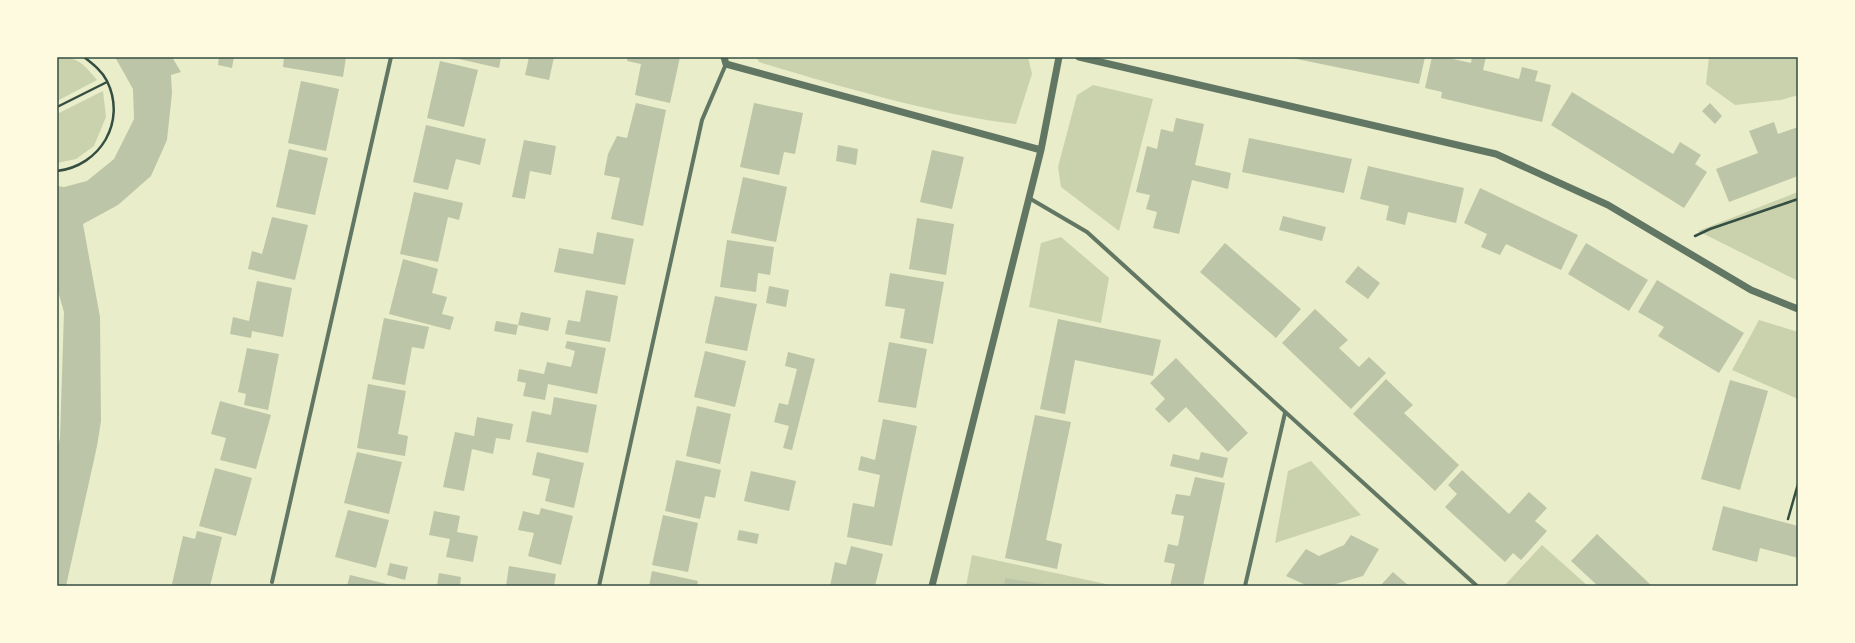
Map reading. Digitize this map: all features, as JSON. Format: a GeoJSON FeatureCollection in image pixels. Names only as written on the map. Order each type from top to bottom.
{"type":"FeatureCollection","features":[{"type":"Feature","properties":{"kind":"street"},"geometry":{"type":"LineString","coordinates":[[272,582],[391,57]]}},
{"type":"Feature","properties":{"kind":"street"},"geometry":{"type":"LineString","coordinates":[[932,586],[1041,150],[1059,57]]}},
{"type":"Feature","properties":{"kind":"street"},"geometry":{"type":"LineString","coordinates":[[1079,57],[1496,154],[1608,205],[1750,290],[1798,309]]}},
{"type":"Feature","properties":{"kind":"street"},"geometry":{"type":"LineString","coordinates":[[599,586],[702,120],[725,61],[1041,150]]}},
{"type":"Feature","properties":{"kind":"street"},"geometry":{"type":"LineString","coordinates":[[1029,198],[1087,232],[1477,586]]}},
{"type":"Feature","properties":{"kind":"street"},"geometry":{"type":"LineString","coordinates":[[1245,586],[1285,413]]}},
{"type":"Feature","properties":{"kind":"path"},"geometry":{"type":"LineString","coordinates":[[57,171],[70,169],[86,162],[101,148],[111,128],[114,102],[107,82],[99,69],[84,57]]}},
{"type":"Feature","properties":{"kind":"path"},"geometry":{"type":"LineString","coordinates":[[57,107],[107,82]]}},
{"type":"Feature","properties":{"kind":"path"},"geometry":{"type":"LineString","coordinates":[[1681,249],[1697,234],[1798,199]]}},
{"type":"Feature","properties":{"kind":"path"},"geometry":{"type":"LineString","coordinates":[[1788,519],[1798,484]]}},
{"type":"Feature","properties":{"kind":"green space"},"geometry":{"type":"Polygon","coordinates":[[[57,57],[70,58],[80,62],[97,80],[57,101],[57,57]]]}},
{"type":"Feature","properties":{"kind":"green space"},"geometry":{"type":"Polygon","coordinates":[[[756,57],[1028,57],[1032,74],[1016,124],[951,113],[886,98],[759,62],[756,57]]]}},
{"type":"Feature","properties":{"kind":"green space"},"geometry":{"type":"Polygon","coordinates":[[[1709,57],[1798,57],[1798,95],[1781,100],[1735,105],[1706,84],[1709,57]]]}},
{"type":"Feature","properties":{"kind":"green space"},"geometry":{"type":"Polygon","coordinates":[[[1093,85],[1153,99],[1119,231],[1061,187],[1058,167],[1077,95],[1093,85]]]}},
{"type":"Feature","properties":{"kind":"green space"},"geometry":{"type":"Polygon","coordinates":[[[103,91],[106,117],[94,146],[76,159],[57,163],[57,114],[103,91]]]}},
{"type":"Feature","properties":{"kind":"green space"},"geometry":{"type":"Polygon","coordinates":[[[1798,192],[1798,281],[1698,231],[1798,192]]]}},
{"type":"Feature","properties":{"kind":"green space"},"geometry":{"type":"Polygon","coordinates":[[[1061,237],[1109,278],[1101,323],[1029,307],[1041,243],[1061,237]]]}},
{"type":"Feature","properties":{"kind":"green space"},"geometry":{"type":"Polygon","coordinates":[[[1759,320],[1798,332],[1798,399],[1732,370],[1759,320]]]}},
{"type":"Feature","properties":{"kind":"green space"},"geometry":{"type":"Polygon","coordinates":[[[1311,461],[1361,515],[1275,543],[1288,471],[1311,461]]]}},
{"type":"Feature","properties":{"kind":"green space"},"geometry":{"type":"Polygon","coordinates":[[[1542,545],[1588,586],[1504,586],[1542,545]]]}},
{"type":"Feature","properties":{"kind":"green space"},"geometry":{"type":"Polygon","coordinates":[[[972,555],[1115,586],[966,586],[972,555]]]}},
{"type":"Feature","properties":{"kind":"building"},"geometry":{"type":"Polygon","coordinates":[[[115,57],[172,57],[181,72],[171,75],[172,93],[167,140],[151,176],[118,205],[83,224],[100,317],[101,421],[97,446],[66,586],[57,586],[57,450],[60,438],[64,312],[57,288],[57,186],[64,187],[87,181],[114,159],[134,119],[133,89],[115,57]]]}},
{"type":"Feature","properties":{"kind":"building"},"geometry":{"type":"Polygon","coordinates":[[[219,57],[234,57],[232,68],[218,65],[219,57]]]}},
{"type":"Feature","properties":{"kind":"building"},"geometry":{"type":"Polygon","coordinates":[[[284,57],[346,57],[343,77],[283,67],[284,57]]]}},
{"type":"Feature","properties":{"kind":"building"},"geometry":{"type":"Polygon","coordinates":[[[450,57],[501,57],[499,68],[450,57]]]}},
{"type":"Feature","properties":{"kind":"building"},"geometry":{"type":"Polygon","coordinates":[[[529,57],[554,57],[549,80],[525,75],[529,57]]]}},
{"type":"Feature","properties":{"kind":"building"},"geometry":{"type":"Polygon","coordinates":[[[628,57],[680,57],[670,103],[635,95],[641,64],[627,61],[628,57]]]}},
{"type":"Feature","properties":{"kind":"building"},"geometry":{"type":"Polygon","coordinates":[[[1287,57],[1425,57],[1419,84],[1287,57]]]}},
{"type":"Feature","properties":{"kind":"building"},"geometry":{"type":"Polygon","coordinates":[[[1432,57],[1444,57],[1471,63],[1472,57],[1486,57],[1483,70],[1519,79],[1522,67],[1538,71],[1535,81],[1551,85],[1542,122],[1441,98],[1442,92],[1425,88],[1432,57]]]}},
{"type":"Feature","properties":{"kind":"building"},"geometry":{"type":"Polygon","coordinates":[[[440,61],[478,70],[464,127],[427,118],[440,61]]]}},
{"type":"Feature","properties":{"kind":"building"},"geometry":{"type":"Polygon","coordinates":[[[301,81],[339,89],[326,151],[288,143],[301,81]]]}},
{"type":"Feature","properties":{"kind":"building"},"geometry":{"type":"Polygon","coordinates":[[[1572,92],[1673,154],[1680,142],[1701,155],[1695,164],[1707,172],[1684,208],[1551,125],[1572,92]]]}},
{"type":"Feature","properties":{"kind":"building"},"geometry":{"type":"Polygon","coordinates":[[[636,103],[666,110],[643,226],[611,219],[620,178],[604,175],[608,154],[617,136],[627,138],[636,103]]]}},
{"type":"Feature","properties":{"kind":"building"},"geometry":{"type":"Polygon","coordinates":[[[754,103],[803,113],[795,154],[784,152],[779,175],[740,167],[754,103]]]}},
{"type":"Feature","properties":{"kind":"building"},"geometry":{"type":"Polygon","coordinates":[[[1710,103],[1722,116],[1715,124],[1702,111],[1710,103]]]}},
{"type":"Feature","properties":{"kind":"building"},"geometry":{"type":"Polygon","coordinates":[[[1176,118],[1204,124],[1195,165],[1231,173],[1228,189],[1192,180],[1179,234],[1153,228],[1157,212],[1146,209],[1150,195],[1136,192],[1147,146],[1157,149],[1161,129],[1173,132],[1176,118]]]}},
{"type":"Feature","properties":{"kind":"building"},"geometry":{"type":"Polygon","coordinates":[[[1774,122],[1778,134],[1798,127],[1798,176],[1729,202],[1716,169],[1758,153],[1749,131],[1774,122]]]}},
{"type":"Feature","properties":{"kind":"building"},"geometry":{"type":"Polygon","coordinates":[[[426,125],[486,139],[480,165],[456,159],[448,190],[413,182],[426,125]]]}},
{"type":"Feature","properties":{"kind":"building"},"geometry":{"type":"Polygon","coordinates":[[[1249,138],[1352,159],[1344,193],[1242,172],[1249,138]]]}},
{"type":"Feature","properties":{"kind":"building"},"geometry":{"type":"Polygon","coordinates":[[[524,140],[556,146],[551,175],[530,171],[525,199],[512,197],[524,140]]]}},
{"type":"Feature","properties":{"kind":"building"},"geometry":{"type":"Polygon","coordinates":[[[838,145],[858,149],[856,165],[836,161],[838,145]]]}},
{"type":"Feature","properties":{"kind":"building"},"geometry":{"type":"Polygon","coordinates":[[[289,149],[328,158],[315,215],[276,207],[289,149]]]}},
{"type":"Feature","properties":{"kind":"building"},"geometry":{"type":"Polygon","coordinates":[[[932,150],[964,157],[952,209],[920,202],[932,150]]]}},
{"type":"Feature","properties":{"kind":"building"},"geometry":{"type":"Polygon","coordinates":[[[1368,166],[1464,188],[1456,223],[1408,212],[1405,225],[1386,220],[1389,206],[1360,199],[1368,166]]]}},
{"type":"Feature","properties":{"kind":"building"},"geometry":{"type":"Polygon","coordinates":[[[743,177],[787,187],[776,242],[731,233],[743,177]]]}},
{"type":"Feature","properties":{"kind":"building"},"geometry":{"type":"Polygon","coordinates":[[[1480,188],[1578,235],[1561,270],[1506,244],[1500,255],[1481,247],[1487,234],[1464,223],[1480,188]]]}},
{"type":"Feature","properties":{"kind":"building"},"geometry":{"type":"Polygon","coordinates":[[[414,192],[463,203],[459,220],[448,217],[438,262],[400,254],[414,192]]]}},
{"type":"Feature","properties":{"kind":"building"},"geometry":{"type":"Polygon","coordinates":[[[1283,216],[1326,227],[1322,241],[1279,230],[1283,216]]]}},
{"type":"Feature","properties":{"kind":"building"},"geometry":{"type":"Polygon","coordinates":[[[272,217],[308,225],[295,280],[248,269],[252,251],[262,254],[272,217]]]}},
{"type":"Feature","properties":{"kind":"building"},"geometry":{"type":"Polygon","coordinates":[[[917,218],[954,224],[946,275],[909,269],[917,218]]]}},
{"type":"Feature","properties":{"kind":"building"},"geometry":{"type":"Polygon","coordinates":[[[597,232],[634,239],[625,285],[554,272],[559,248],[593,254],[597,232]]]}},
{"type":"Feature","properties":{"kind":"building"},"geometry":{"type":"Polygon","coordinates":[[[727,240],[774,247],[770,275],[758,273],[756,292],[720,287],[727,240]]]}},
{"type":"Feature","properties":{"kind":"building"},"geometry":{"type":"Polygon","coordinates":[[[1225,243],[1301,309],[1276,338],[1200,272],[1225,243]]]}},
{"type":"Feature","properties":{"kind":"building"},"geometry":{"type":"Polygon","coordinates":[[[1586,243],[1648,280],[1629,311],[1568,274],[1586,243]]]}},
{"type":"Feature","properties":{"kind":"building"},"geometry":{"type":"Polygon","coordinates":[[[403,259],[438,269],[432,293],[447,297],[442,314],[454,317],[450,330],[389,314],[403,259]]]}},
{"type":"Feature","properties":{"kind":"building"},"geometry":{"type":"Polygon","coordinates":[[[1358,266],[1380,283],[1368,299],[1345,282],[1358,266]]]}},
{"type":"Feature","properties":{"kind":"building"},"geometry":{"type":"Polygon","coordinates":[[[890,273],[944,282],[933,344],[900,338],[905,309],[885,306],[890,273]]]}},
{"type":"Feature","properties":{"kind":"building"},"geometry":{"type":"Polygon","coordinates":[[[1657,280],[1744,333],[1719,373],[1658,336],[1664,327],[1638,312],[1657,280]]]}},
{"type":"Feature","properties":{"kind":"building"},"geometry":{"type":"Polygon","coordinates":[[[257,281],[292,288],[283,337],[252,331],[251,338],[230,334],[233,317],[249,321],[257,281]]]}},
{"type":"Feature","properties":{"kind":"building"},"geometry":{"type":"Polygon","coordinates":[[[769,286],[789,290],[786,307],[766,303],[769,286]]]}},
{"type":"Feature","properties":{"kind":"building"},"geometry":{"type":"Polygon","coordinates":[[[586,290],[618,296],[610,342],[565,334],[568,320],[580,322],[586,290]]]}},
{"type":"Feature","properties":{"kind":"building"},"geometry":{"type":"Polygon","coordinates":[[[715,296],[757,304],[747,351],[705,343],[715,296]]]}},
{"type":"Feature","properties":{"kind":"building"},"geometry":{"type":"Polygon","coordinates":[[[1315,309],[1348,340],[1339,348],[1359,367],[1369,357],[1386,373],[1351,409],[1282,343],[1315,309]]]}},
{"type":"Feature","properties":{"kind":"building"},"geometry":{"type":"Polygon","coordinates":[[[521,312],[551,318],[548,331],[518,325],[521,312]]]}},
{"type":"Feature","properties":{"kind":"building"},"geometry":{"type":"Polygon","coordinates":[[[384,318],[429,327],[424,349],[412,347],[405,385],[372,379],[384,318]]]}},
{"type":"Feature","properties":{"kind":"building"},"geometry":{"type":"Polygon","coordinates":[[[1058,319],[1161,340],[1153,376],[1075,360],[1065,414],[1040,409],[1058,319]]]}},
{"type":"Feature","properties":{"kind":"building"},"geometry":{"type":"Polygon","coordinates":[[[496,321],[518,325],[516,335],[494,331],[496,321]]]}},
{"type":"Feature","properties":{"kind":"building"},"geometry":{"type":"Polygon","coordinates":[[[567,341],[606,348],[597,394],[548,384],[545,400],[523,396],[526,383],[517,381],[519,369],[544,374],[547,362],[571,367],[575,351],[565,348],[567,341]]]}},
{"type":"Feature","properties":{"kind":"building"},"geometry":{"type":"Polygon","coordinates":[[[889,342],[927,349],[916,408],[878,402],[889,342]]]}},
{"type":"Feature","properties":{"kind":"building"},"geometry":{"type":"Polygon","coordinates":[[[247,348],[279,354],[268,410],[244,405],[246,394],[238,392],[247,348]]]}},
{"type":"Feature","properties":{"kind":"building"},"geometry":{"type":"Polygon","coordinates":[[[705,351],[746,361],[735,407],[694,397],[705,351]]]}},
{"type":"Feature","properties":{"kind":"building"},"geometry":{"type":"Polygon","coordinates":[[[788,352],[815,359],[792,450],[783,448],[789,426],[774,422],[779,403],[788,405],[797,369],[785,366],[788,352]]]}},
{"type":"Feature","properties":{"kind":"building"},"geometry":{"type":"Polygon","coordinates":[[[1176,358],[1248,433],[1228,452],[1186,407],[1169,423],[1155,409],[1165,399],[1150,383],[1176,358]]]}},
{"type":"Feature","properties":{"kind":"building"},"geometry":{"type":"Polygon","coordinates":[[[1386,379],[1413,405],[1404,413],[1459,465],[1435,491],[1353,414],[1386,379]]]}},
{"type":"Feature","properties":{"kind":"building"},"geometry":{"type":"Polygon","coordinates":[[[1730,380],[1768,391],[1740,490],[1701,479],[1730,380]]]}},
{"type":"Feature","properties":{"kind":"building"},"geometry":{"type":"Polygon","coordinates":[[[368,384],[406,391],[398,434],[408,436],[405,456],[357,448],[368,384]]]}},
{"type":"Feature","properties":{"kind":"building"},"geometry":{"type":"Polygon","coordinates":[[[554,397],[597,405],[588,453],[526,442],[532,411],[551,415],[554,397]]]}},
{"type":"Feature","properties":{"kind":"building"},"geometry":{"type":"Polygon","coordinates":[[[220,401],[271,415],[256,469],[220,460],[226,438],[211,434],[220,401]]]}},
{"type":"Feature","properties":{"kind":"building"},"geometry":{"type":"Polygon","coordinates":[[[697,406],[731,414],[720,464],[686,456],[697,406]]]}},
{"type":"Feature","properties":{"kind":"building"},"geometry":{"type":"Polygon","coordinates":[[[1035,415],[1071,422],[1046,540],[1062,544],[1057,569],[1005,558],[1035,415]]]}},
{"type":"Feature","properties":{"kind":"building"},"geometry":{"type":"Polygon","coordinates":[[[477,417],[513,424],[510,440],[496,438],[493,454],[472,449],[464,491],[443,487],[455,432],[474,436],[477,417]]]}},
{"type":"Feature","properties":{"kind":"building"},"geometry":{"type":"Polygon","coordinates":[[[883,419],[917,426],[892,546],[847,537],[853,503],[874,507],[880,475],[858,470],[861,456],[875,460],[883,419]]]}},
{"type":"Feature","properties":{"kind":"building"},"geometry":{"type":"Polygon","coordinates":[[[357,452],[402,462],[389,514],[344,503],[357,452]]]}},
{"type":"Feature","properties":{"kind":"building"},"geometry":{"type":"Polygon","coordinates":[[[537,452],[584,463],[574,508],[545,501],[550,479],[532,475],[537,452]]]}},
{"type":"Feature","properties":{"kind":"building"},"geometry":{"type":"Polygon","coordinates":[[[1201,452],[1228,458],[1223,478],[1170,466],[1173,454],[1199,460],[1201,452]]]}},
{"type":"Feature","properties":{"kind":"building"},"geometry":{"type":"Polygon","coordinates":[[[676,460],[721,470],[715,498],[705,496],[700,519],[665,511],[676,460]]]}},
{"type":"Feature","properties":{"kind":"building"},"geometry":{"type":"Polygon","coordinates":[[[215,468],[252,478],[236,536],[199,526],[215,468]]]}},
{"type":"Feature","properties":{"kind":"building"},"geometry":{"type":"Polygon","coordinates":[[[1462,470],[1509,514],[1529,492],[1547,508],[1535,521],[1547,531],[1521,560],[1513,553],[1505,562],[1445,507],[1457,494],[1448,485],[1462,470]]]}},
{"type":"Feature","properties":{"kind":"building"},"geometry":{"type":"Polygon","coordinates":[[[751,471],[796,481],[789,511],[744,501],[751,471]]]}},
{"type":"Feature","properties":{"kind":"building"},"geometry":{"type":"Polygon","coordinates":[[[1195,477],[1225,483],[1203,586],[1170,586],[1175,564],[1164,562],[1168,544],[1178,546],[1184,516],[1171,514],[1176,494],[1190,496],[1195,477]]]}},
{"type":"Feature","properties":{"kind":"building"},"geometry":{"type":"Polygon","coordinates":[[[1723,506],[1798,526],[1798,558],[1760,548],[1757,562],[1712,550],[1723,506]]]}},
{"type":"Feature","properties":{"kind":"building"},"geometry":{"type":"Polygon","coordinates":[[[541,508],[573,516],[561,565],[528,556],[534,533],[518,530],[523,511],[539,515],[541,508]]]}},
{"type":"Feature","properties":{"kind":"building"},"geometry":{"type":"Polygon","coordinates":[[[348,510],[389,520],[376,568],[335,557],[348,510]]]}},
{"type":"Feature","properties":{"kind":"building"},"geometry":{"type":"Polygon","coordinates":[[[434,511],[460,516],[457,532],[478,536],[473,562],[446,557],[450,539],[429,535],[434,511]]]}},
{"type":"Feature","properties":{"kind":"building"},"geometry":{"type":"Polygon","coordinates":[[[663,515],[698,523],[688,572],[652,565],[663,515]]]}},
{"type":"Feature","properties":{"kind":"building"},"geometry":{"type":"Polygon","coordinates":[[[739,530],[759,534],[757,544],[737,540],[739,530]]]}},
{"type":"Feature","properties":{"kind":"building"},"geometry":{"type":"Polygon","coordinates":[[[197,531],[222,537],[210,586],[180,586],[172,584],[183,536],[195,539],[197,531]]]}},
{"type":"Feature","properties":{"kind":"building"},"geometry":{"type":"Polygon","coordinates":[[[1597,534],[1652,586],[1598,586],[1571,561],[1597,534]]]}},
{"type":"Feature","properties":{"kind":"building"},"geometry":{"type":"Polygon","coordinates":[[[1351,535],[1379,549],[1363,576],[1329,586],[1308,586],[1286,576],[1306,549],[1319,556],[1344,545],[1351,535]]]}},
{"type":"Feature","properties":{"kind":"building"},"geometry":{"type":"Polygon","coordinates":[[[851,546],[883,554],[875,586],[830,586],[835,562],[846,565],[851,546]]]}},
{"type":"Feature","properties":{"kind":"building"},"geometry":{"type":"Polygon","coordinates":[[[390,563],[408,567],[405,580],[387,575],[390,563]]]}},
{"type":"Feature","properties":{"kind":"building"},"geometry":{"type":"Polygon","coordinates":[[[509,566],[556,574],[554,586],[506,586],[509,566]]]}},
{"type":"Feature","properties":{"kind":"building"},"geometry":{"type":"Polygon","coordinates":[[[652,571],[698,581],[697,586],[649,586],[652,571]]]}},
{"type":"Feature","properties":{"kind":"building"},"geometry":{"type":"Polygon","coordinates":[[[1393,572],[1409,586],[1380,586],[1393,572]]]}},
{"type":"Feature","properties":{"kind":"building"},"geometry":{"type":"Polygon","coordinates":[[[439,573],[461,577],[460,586],[437,586],[439,573]]]}},
{"type":"Feature","properties":{"kind":"building"},"geometry":{"type":"Polygon","coordinates":[[[350,575],[391,585],[347,586],[350,575]]]}},
{"type":"Feature","properties":{"kind":"building"},"geometry":{"type":"Polygon","coordinates":[[[1005,578],[1044,584],[1043,586],[1004,586],[1005,578]]]}}]}
